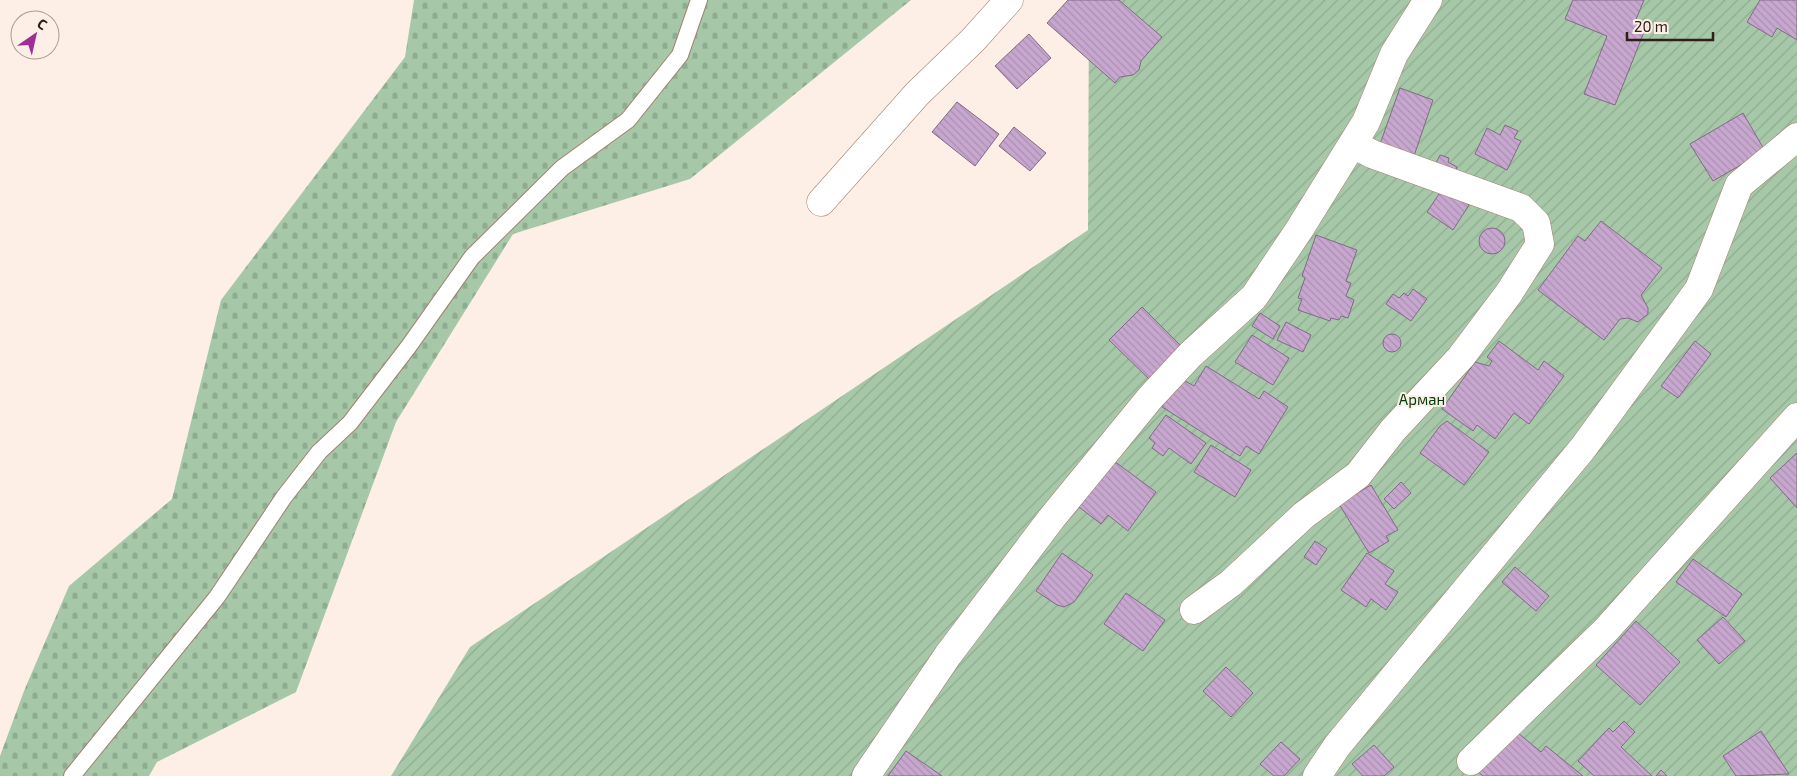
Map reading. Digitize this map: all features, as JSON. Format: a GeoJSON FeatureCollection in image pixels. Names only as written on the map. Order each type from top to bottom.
{"type":"FeatureCollection","features":[{"type":"Feature","properties":{"kind":"street"},"geometry":{"type":"LineString","coordinates":[[821,202],[917,94],[973,40],[1008,0]]}},
{"type":"Feature","properties":{"kind":"street"},"geometry":{"type":"LineString","coordinates":[[866,776],[948,656],[1057,512],[1150,398],[1191,354],[1254,297],[1366,122],[1394,54],[1428,0]]}},
{"type":"Feature","properties":{"kind":"street"},"geometry":{"type":"LineString","coordinates":[[1317,776],[1337,746],[1583,448],[1699,289],[1739,185],[1797,136]]}},
{"type":"Feature","properties":{"kind":"street"},"geometry":{"type":"LineString","coordinates":[[1194,610],[1231,583],[1304,516],[1358,475],[1394,430],[1461,357],[1509,293],[1540,244],[1536,223],[1521,208],[1372,154],[1353,144]]}},
{"type":"Feature","properties":{"kind":"street"},"geometry":{"type":"LineString","coordinates":[[1471,761],[1606,630],[1797,417]]}},
{"type":"Feature","properties":{"kind":"lane"},"geometry":{"type":"LineString","coordinates":[[72,776],[217,597],[284,497],[319,452],[350,423],[409,346],[472,258],[562,168],[628,120],[680,55],[699,0]]}},
{"type":"Feature","properties":{"kind":"green space"},"geometry":{"type":"Polygon","coordinates":[[[414,0],[911,0],[690,179],[513,234],[396,422],[296,692],[157,762],[149,776],[0,776],[0,756],[24,691],[69,586],[172,499],[221,300],[405,57],[414,0]]]}},
{"type":"Feature","properties":{"kind":"green space","name":"Арман"},"geometry":{"type":"Polygon","coordinates":[[[1089,0],[1797,0],[1797,776],[391,776],[470,647],[1088,230],[1089,0]]]}},
{"type":"Feature","properties":{"kind":"building"},"geometry":{"type":"Polygon","coordinates":[[[1068,0],[1119,0],[1162,37],[1141,61],[1139,70],[1133,75],[1120,77],[1115,83],[1047,23],[1068,0]]]}},
{"type":"Feature","properties":{"kind":"building"},"geometry":{"type":"Polygon","coordinates":[[[1573,0],[1644,0],[1635,22],[1646,27],[1615,105],[1584,94],[1607,36],[1565,19],[1573,0]]]}},
{"type":"Feature","properties":{"kind":"building"},"geometry":{"type":"Polygon","coordinates":[[[1760,0],[1797,0],[1797,40],[1777,28],[1772,37],[1747,22],[1760,0]]]}},
{"type":"Feature","properties":{"kind":"building"},"geometry":{"type":"Polygon","coordinates":[[[1029,34],[1051,58],[1017,89],[995,66],[1029,34]]]}},
{"type":"Feature","properties":{"kind":"building"},"geometry":{"type":"Polygon","coordinates":[[[1400,88],[1433,100],[1414,156],[1380,144],[1400,88]]]}},
{"type":"Feature","properties":{"kind":"building"},"geometry":{"type":"Polygon","coordinates":[[[957,102],[999,134],[975,166],[932,132],[957,102]]]}},
{"type":"Feature","properties":{"kind":"building"},"geometry":{"type":"Polygon","coordinates":[[[1743,113],[1765,151],[1713,181],[1690,144],[1743,113]]]}},
{"type":"Feature","properties":{"kind":"building"},"geometry":{"type":"Polygon","coordinates":[[[1505,125],[1518,131],[1514,138],[1521,141],[1507,170],[1475,154],[1487,128],[1500,135],[1505,125]]]}},
{"type":"Feature","properties":{"kind":"building"},"geometry":{"type":"Polygon","coordinates":[[[1014,127],[1046,153],[1030,171],[999,146],[1014,127]]]}},
{"type":"Feature","properties":{"kind":"building"},"geometry":{"type":"Polygon","coordinates":[[[1440,155],[1449,158],[1448,162],[1457,167],[1454,175],[1434,167],[1440,155]]]}},
{"type":"Feature","properties":{"kind":"building"},"geometry":{"type":"Polygon","coordinates":[[[1443,188],[1469,205],[1453,230],[1427,212],[1443,188]]]}},
{"type":"Feature","properties":{"kind":"building"},"geometry":{"type":"Polygon","coordinates":[[[1601,221],[1662,268],[1641,295],[1648,308],[1648,314],[1638,322],[1628,318],[1620,319],[1604,340],[1538,290],[1578,236],[1585,241],[1601,221]]]}},
{"type":"Feature","properties":{"kind":"building"},"geometry":{"type":"Polygon","coordinates":[[[1492,228],[1501,232],[1505,241],[1501,250],[1492,254],[1483,250],[1479,241],[1483,232],[1492,228]]]}},
{"type":"Feature","properties":{"kind":"building"},"geometry":{"type":"Polygon","coordinates":[[[1316,235],[1357,250],[1346,281],[1351,283],[1346,296],[1354,300],[1348,318],[1341,316],[1339,320],[1331,318],[1330,321],[1298,310],[1302,299],[1298,298],[1305,278],[1302,276],[1316,235]]]}},
{"type":"Feature","properties":{"kind":"building"},"geometry":{"type":"Polygon","coordinates":[[[1413,289],[1427,299],[1411,321],[1386,304],[1393,294],[1399,298],[1404,293],[1408,296],[1413,289]]]}},
{"type":"Feature","properties":{"kind":"building"},"geometry":{"type":"Polygon","coordinates":[[[1142,307],[1181,346],[1149,379],[1109,340],[1142,307]]]}},
{"type":"Feature","properties":{"kind":"building"},"geometry":{"type":"Polygon","coordinates":[[[1260,313],[1280,326],[1273,339],[1252,326],[1260,313]]]}},
{"type":"Feature","properties":{"kind":"building"},"geometry":{"type":"Polygon","coordinates":[[[1286,322],[1311,335],[1303,352],[1277,340],[1286,322]]]}},
{"type":"Feature","properties":{"kind":"building"},"geometry":{"type":"Polygon","coordinates":[[[1392,334],[1398,337],[1401,343],[1398,349],[1392,352],[1386,349],[1383,343],[1386,337],[1392,334]]]}},
{"type":"Feature","properties":{"kind":"building"},"geometry":{"type":"Polygon","coordinates":[[[1252,335],[1289,358],[1273,385],[1235,362],[1252,335]]]}},
{"type":"Feature","properties":{"kind":"building"},"geometry":{"type":"Polygon","coordinates":[[[1499,341],[1538,370],[1544,361],[1564,376],[1529,424],[1514,413],[1495,439],[1477,425],[1473,431],[1442,409],[1475,362],[1489,366],[1492,361],[1487,357],[1499,341]]]}},
{"type":"Feature","properties":{"kind":"building"},"geometry":{"type":"Polygon","coordinates":[[[1695,341],[1711,354],[1678,398],[1661,386],[1695,341]]]}},
{"type":"Feature","properties":{"kind":"building"},"geometry":{"type":"Polygon","coordinates":[[[1206,366],[1259,399],[1264,391],[1288,407],[1259,454],[1246,446],[1240,456],[1162,407],[1180,378],[1194,386],[1206,366]]]}},
{"type":"Feature","properties":{"kind":"building"},"geometry":{"type":"Polygon","coordinates":[[[1166,415],[1206,443],[1191,464],[1169,448],[1163,456],[1152,448],[1155,443],[1149,438],[1166,415]]]}},
{"type":"Feature","properties":{"kind":"building"},"geometry":{"type":"Polygon","coordinates":[[[1447,421],[1489,452],[1464,485],[1420,453],[1440,426],[1447,421]]]}},
{"type":"Feature","properties":{"kind":"building"},"geometry":{"type":"Polygon","coordinates":[[[1211,445],[1251,470],[1235,497],[1194,472],[1211,445]]]}},
{"type":"Feature","properties":{"kind":"building"},"geometry":{"type":"Polygon","coordinates":[[[1797,453],[1797,508],[1770,478],[1797,453]]]}},
{"type":"Feature","properties":{"kind":"building"},"geometry":{"type":"Polygon","coordinates":[[[1114,461],[1156,492],[1128,531],[1108,515],[1101,524],[1079,507],[1114,461]]]}},
{"type":"Feature","properties":{"kind":"building"},"geometry":{"type":"Polygon","coordinates":[[[1401,482],[1411,493],[1394,509],[1384,499],[1401,482]]]}},
{"type":"Feature","properties":{"kind":"building"},"geometry":{"type":"Polygon","coordinates":[[[1371,485],[1398,530],[1386,536],[1389,541],[1369,553],[1339,504],[1371,485]]]}},
{"type":"Feature","properties":{"kind":"building"},"geometry":{"type":"Polygon","coordinates":[[[1315,541],[1327,549],[1316,565],[1304,557],[1315,541]]]}},
{"type":"Feature","properties":{"kind":"building"},"geometry":{"type":"Polygon","coordinates":[[[1062,553],[1093,575],[1074,602],[1064,607],[1057,605],[1036,591],[1062,553]]]}},
{"type":"Feature","properties":{"kind":"building"},"geometry":{"type":"Polygon","coordinates":[[[1367,553],[1394,571],[1385,584],[1398,592],[1386,610],[1371,599],[1366,607],[1341,590],[1367,553]]]}},
{"type":"Feature","properties":{"kind":"building"},"geometry":{"type":"Polygon","coordinates":[[[1693,559],[1742,594],[1726,617],[1676,582],[1693,559]]]}},
{"type":"Feature","properties":{"kind":"building"},"geometry":{"type":"Polygon","coordinates":[[[1515,567],[1549,596],[1536,611],[1502,582],[1515,567]]]}},
{"type":"Feature","properties":{"kind":"building"},"geometry":{"type":"Polygon","coordinates":[[[1126,593],[1165,620],[1143,651],[1104,624],[1126,593]]]}},
{"type":"Feature","properties":{"kind":"building"},"geometry":{"type":"Polygon","coordinates":[[[1723,617],[1745,641],[1719,664],[1697,640],[1723,617]]]}},
{"type":"Feature","properties":{"kind":"building"},"geometry":{"type":"Polygon","coordinates":[[[1636,621],[1680,662],[1640,705],[1596,665],[1636,621]]]}},
{"type":"Feature","properties":{"kind":"building"},"geometry":{"type":"Polygon","coordinates":[[[1226,667],[1253,693],[1231,717],[1203,691],[1226,667]]]}},
{"type":"Feature","properties":{"kind":"building"},"geometry":{"type":"Polygon","coordinates":[[[1624,721],[1635,732],[1621,747],[1652,776],[1594,776],[1578,761],[1609,728],[1613,732],[1624,721]]]}},
{"type":"Feature","properties":{"kind":"building"},"geometry":{"type":"Polygon","coordinates":[[[1512,728],[1541,752],[1546,746],[1583,776],[1483,776],[1477,771],[1512,728]]]}},
{"type":"Feature","properties":{"kind":"building"},"geometry":{"type":"Polygon","coordinates":[[[1761,731],[1789,774],[1736,776],[1723,756],[1761,731]]]}},
{"type":"Feature","properties":{"kind":"building"},"geometry":{"type":"Polygon","coordinates":[[[1281,742],[1300,759],[1284,776],[1274,776],[1260,764],[1281,742]]]}},
{"type":"Feature","properties":{"kind":"building"},"geometry":{"type":"Polygon","coordinates":[[[1374,745],[1394,767],[1384,776],[1363,776],[1352,764],[1374,745]]]}},
{"type":"Feature","properties":{"kind":"building"},"geometry":{"type":"Polygon","coordinates":[[[906,751],[942,776],[888,776],[906,751]]]}},
{"type":"Feature","properties":{"kind":"building"},"geometry":{"type":"Polygon","coordinates":[[[1661,770],[1667,776],[1656,776],[1661,770]]]}}]}
